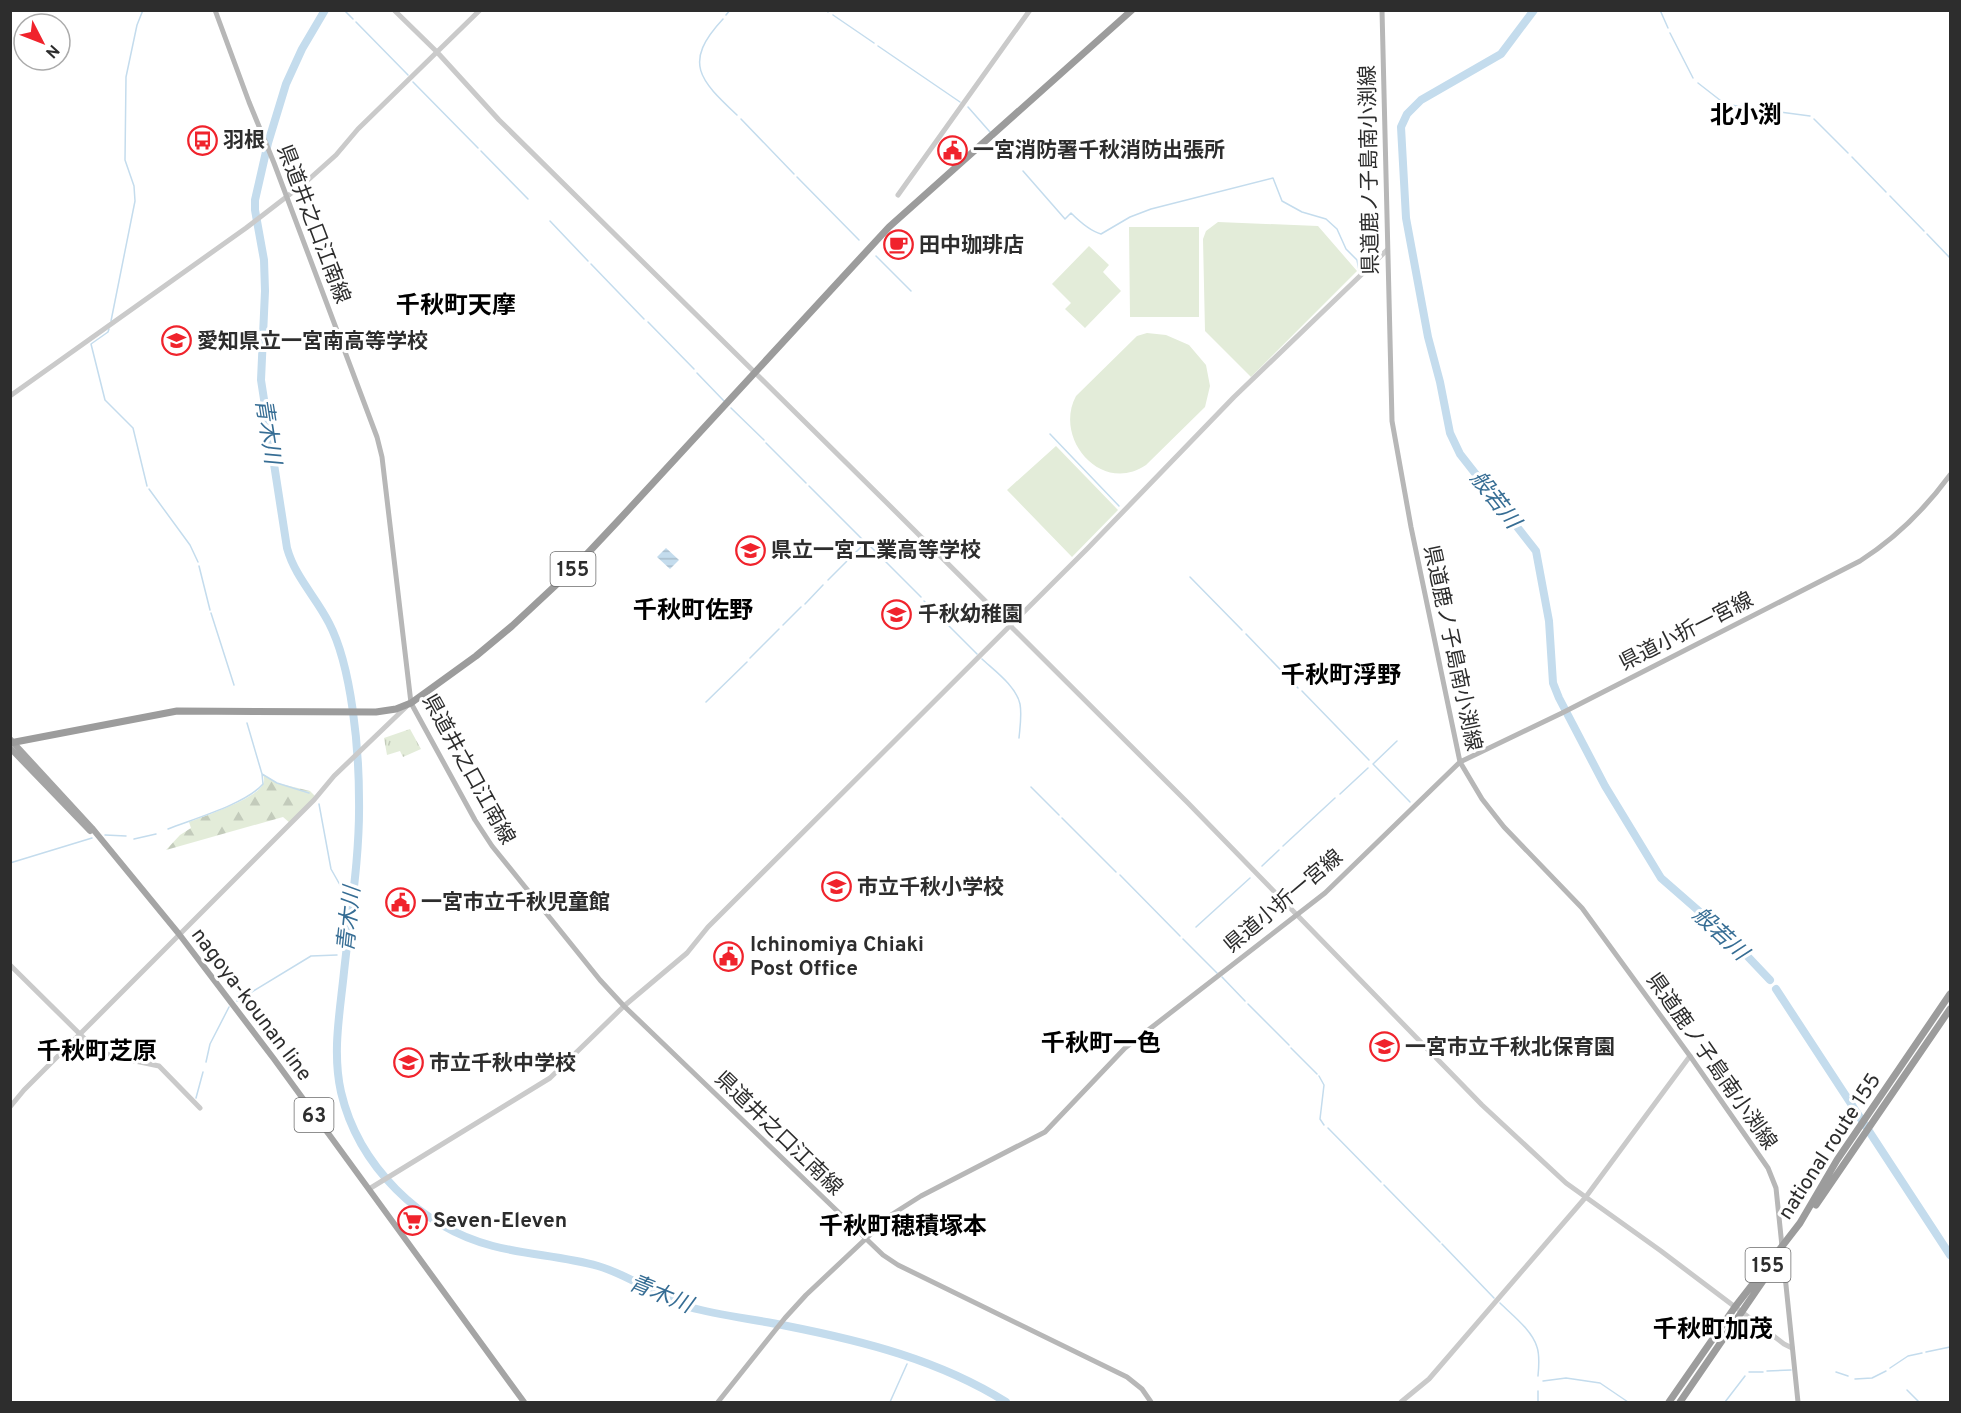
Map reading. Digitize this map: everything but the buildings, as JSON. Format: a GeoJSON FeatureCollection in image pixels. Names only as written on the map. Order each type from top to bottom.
{"type":"FeatureCollection","features":[{"type":"Feature","properties":{"kind":"highway","name":"155"},"geometry":{"type":"LineString","coordinates":[[11,743],[177,711],[376,712],[396,709],[411,703],[482,651],[571,571],[889,227],[1132,10]]}},
{"type":"Feature","properties":{"kind":"highway","name":"155"},"geometry":{"type":"LineString","coordinates":[[754,374],[766,365],[894,228],[1139,10]]}},
{"type":"Feature","properties":{"kind":"highway","name":"national route 155"},"geometry":{"type":"LineString","coordinates":[[1781,1251],[1837,1160],[1950,994]]}},
{"type":"Feature","properties":{"kind":"highway","name":"national route 155"},"geometry":{"type":"LineString","coordinates":[[1670,1402],[1869,1129],[1950,1009]]}},
{"type":"Feature","properties":{"kind":"highway","name":"national route 155"},"geometry":{"type":"LineString","coordinates":[[1680,1402],[1738,1310]]}},
{"type":"Feature","properties":{"kind":"main road","name":"県道井之口江南線"},"geometry":{"type":"LineString","coordinates":[[215,10],[377,438],[382,458],[411,703],[475,820],[492,846],[600,980],[624,1006],[883,1255],[898,1265],[1127,1377],[1142,1389],[1151,1402]]}},
{"type":"Feature","properties":{"kind":"main road","name":"県道鹿ノ子島南小渕線"},"geometry":{"type":"LineString","coordinates":[[1382,10],[1392,421],[1411,527],[1460,762],[1482,799],[1504,827],[1582,908],[1768,1168],[1773,1178],[1777,1199],[1798,1402]]}},
{"type":"Feature","properties":{"kind":"main road","name":"県道小折一宮線"},"geometry":{"type":"LineString","coordinates":[[718,1402],[784,1318],[898,1209],[1045,1132],[1125,1048],[1325,893],[1460,762],[1515,737],[1860,561],[1902,530],[1921,511],[1950,475]]}},
{"type":"Feature","properties":{"kind":"main road","name":"nagoya-kounan line"},"geometry":{"type":"LineString","coordinates":[[11,743],[53,784],[179,934],[524,1402]]}},
{"type":"Feature","properties":{"kind":"street"},"geometry":{"type":"LineString","coordinates":[[394,10],[437,52],[499,120],[1188,803],[1482,1105],[1556,1175],[1585,1198],[1792,1348]]}},
{"type":"Feature","properties":{"kind":"street"},"geometry":{"type":"LineString","coordinates":[[10,396],[287,197],[336,154],[358,129],[480,10]]}},
{"type":"Feature","properties":{"kind":"street"},"geometry":{"type":"LineString","coordinates":[[898,195],[1030,10]]}},
{"type":"Feature","properties":{"kind":"street"},"geometry":{"type":"LineString","coordinates":[[369,1190],[550,1078],[624,1006],[687,953],[708,927],[1010,626],[1220,412],[1305,327],[1387,250]]}},
{"type":"Feature","properties":{"kind":"street"},"geometry":{"type":"LineString","coordinates":[[10,1107],[24,1090],[398,712],[411,703]]}},
{"type":"Feature","properties":{"kind":"street"},"geometry":{"type":"LineString","coordinates":[[10,965],[96,1050],[116,1057],[159,1066],[200,1108]]}},
{"type":"Feature","properties":{"kind":"street"},"geometry":{"type":"LineString","coordinates":[[1401,1402],[1429,1379],[1585,1198],[1690,1056]]}},
{"type":"Feature","properties":{"kind":"green space"},"geometry":{"type":"Polygon","coordinates":[[[1218,222],[1318,226],[1357,271],[1251,377],[1205,331],[1203,239],[1206,231],[1218,222]]]}},
{"type":"Feature","properties":{"kind":"green space"},"geometry":{"type":"Polygon","coordinates":[[[1129,227],[1199,227],[1199,317],[1130,317],[1129,227]]]}},
{"type":"Feature","properties":{"kind":"green space"},"geometry":{"type":"Polygon","coordinates":[[[1089,246],[1109,265],[1103,272],[1121,291],[1085,328],[1065,309],[1071,303],[1052,284],[1089,246]]]}},
{"type":"Feature","properties":{"kind":"green space"},"geometry":{"type":"Polygon","coordinates":[[[1147,333],[1166,335],[1189,345],[1206,365],[1210,386],[1205,407],[1146,465],[1129,472],[1113,473],[1098,468],[1076,445],[1071,429],[1071,413],[1076,396],[1137,336],[1147,333]]]}},
{"type":"Feature","properties":{"kind":"green space"},"geometry":{"type":"Polygon","coordinates":[[[1056,446],[1118,510],[1072,557],[1007,490],[1056,446]]]}},
{"type":"Feature","properties":{"kind":"green space"},"geometry":{"type":"Polygon","coordinates":[[[410,729],[421,749],[403,757],[400,751],[387,755],[384,738],[410,729]]]}},
{"type":"Feature","properties":{"kind":"green space"},"geometry":{"type":"Polygon","coordinates":[[[263,774],[277,783],[310,791],[316,797],[290,823],[283,817],[166,850],[180,835],[191,828],[189,822],[230,806],[259,789],[264,782],[263,774]]]}},
{"type":"Feature","properties":{"kind":"water"},"geometry":{"type":"Polygon","coordinates":[[[666,548],[679,560],[670,569],[657,557],[666,548]]]}},
{"type":"Feature","properties":{"kind":"waterway"},"geometry":{"type":"LineString","coordinates":[[111,321],[135,201],[134,186],[125,160],[126,77],[137,25],[143,10]]}},
{"type":"Feature","properties":{"kind":"waterway","name":"青木川"},"geometry":{"type":"LineString","coordinates":[[325,10],[302,49],[286,84],[268,143],[255,200],[255,210],[264,260],[261,380],[287,548],[300,578],[324,614],[337,641],[349,685],[356,734],[359,780],[358,843],[337,1047],[338,1077],[349,1119],[377,1168],[396,1189],[417,1208],[466,1237],[506,1249],[598,1266],[689,1307],[815,1332],[900,1354],[954,1375],[1006,1402]]}},
{"type":"Feature","properties":{"kind":"waterway"},"geometry":{"type":"LineString","coordinates":[[344,10],[353,19]]}},
{"type":"Feature","properties":{"kind":"waterway"},"geometry":{"type":"LineString","coordinates":[[726,15],[730,10]]}},
{"type":"Feature","properties":{"kind":"waterway","name":"般若川"},"geometry":{"type":"LineString","coordinates":[[1534,10],[1501,54],[1421,100],[1407,114],[1401,127],[1406,218],[1428,337],[1450,433],[1460,454],[1536,551],[1549,621],[1553,683],[1605,786],[1661,878],[1732,940],[1770,980]]}},
{"type":"Feature","properties":{"kind":"waterway"},"geometry":{"type":"LineString","coordinates":[[1660,10],[1668,28]]}},
{"type":"Feature","properties":{"kind":"waterway"},"geometry":{"type":"LineString","coordinates":[[833,15],[874,43]]}},
{"type":"Feature","properties":{"kind":"waterway"},"geometry":{"type":"LineString","coordinates":[[723,19],[710,34],[703,48],[700,59],[701,70],[713,91],[737,115]]}},
{"type":"Feature","properties":{"kind":"waterway"},"geometry":{"type":"LineString","coordinates":[[356,22],[408,75]]}},
{"type":"Feature","properties":{"kind":"waterway"},"geometry":{"type":"LineString","coordinates":[[1670,33],[1693,78]]}},
{"type":"Feature","properties":{"kind":"waterway"},"geometry":{"type":"LineString","coordinates":[[878,46],[960,102]]}},
{"type":"Feature","properties":{"kind":"waterway"},"geometry":{"type":"LineString","coordinates":[[413,82],[478,148]]}},
{"type":"Feature","properties":{"kind":"waterway"},"geometry":{"type":"LineString","coordinates":[[1698,83],[1725,104],[1743,107]]}},
{"type":"Feature","properties":{"kind":"waterway"},"geometry":{"type":"LineString","coordinates":[[968,107],[990,132]]}},
{"type":"Feature","properties":{"kind":"waterway"},"geometry":{"type":"LineString","coordinates":[[1749,108],[1810,116]]}},
{"type":"Feature","properties":{"kind":"waterway"},"geometry":{"type":"LineString","coordinates":[[741,119],[794,174]]}},
{"type":"Feature","properties":{"kind":"waterway"},"geometry":{"type":"LineString","coordinates":[[1814,119],[1848,153]]}},
{"type":"Feature","properties":{"kind":"waterway"},"geometry":{"type":"LineString","coordinates":[[481,151],[528,199]]}},
{"type":"Feature","properties":{"kind":"waterway"},"geometry":{"type":"LineString","coordinates":[[1852,157],[1886,192]]}},
{"type":"Feature","properties":{"kind":"waterway"},"geometry":{"type":"LineString","coordinates":[[1023,171],[1065,219],[1071,213],[1089,228],[1101,234],[1130,217],[1151,209],[1273,178],[1282,201],[1302,212],[1326,219],[1337,229],[1346,249],[1357,260],[1359,270]]}},
{"type":"Feature","properties":{"kind":"waterway"},"geometry":{"type":"LineString","coordinates":[[797,177],[859,240]]}},
{"type":"Feature","properties":{"kind":"waterway"},"geometry":{"type":"LineString","coordinates":[[1890,196],[1924,231]]}},
{"type":"Feature","properties":{"kind":"waterway"},"geometry":{"type":"LineString","coordinates":[[550,221],[588,261]]}},
{"type":"Feature","properties":{"kind":"waterway"},"geometry":{"type":"LineString","coordinates":[[1927,234],[1950,258]]}},
{"type":"Feature","properties":{"kind":"waterway"},"geometry":{"type":"LineString","coordinates":[[876,256],[911,291]]}},
{"type":"Feature","properties":{"kind":"waterway"},"geometry":{"type":"LineString","coordinates":[[591,264],[644,319]]}},
{"type":"Feature","properties":{"kind":"waterway"},"geometry":{"type":"LineString","coordinates":[[648,322],[694,369]]}},
{"type":"Feature","properties":{"kind":"waterway"},"geometry":{"type":"LineString","coordinates":[[109,329],[91,344],[105,400],[133,428],[147,486]]}},
{"type":"Feature","properties":{"kind":"waterway"},"geometry":{"type":"LineString","coordinates":[[697,373],[724,401]]}},
{"type":"Feature","properties":{"kind":"waterway"},"geometry":{"type":"LineString","coordinates":[[731,408],[764,440]]}},
{"type":"Feature","properties":{"kind":"waterway"},"geometry":{"type":"LineString","coordinates":[[1050,434],[1119,506]]}},
{"type":"Feature","properties":{"kind":"waterway"},"geometry":{"type":"LineString","coordinates":[[766,443],[806,483]]}},
{"type":"Feature","properties":{"kind":"waterway"},"geometry":{"type":"LineString","coordinates":[[809,486],[862,539]]}},
{"type":"Feature","properties":{"kind":"waterway"},"geometry":{"type":"LineString","coordinates":[[149,489],[190,545],[198,562]]}},
{"type":"Feature","properties":{"kind":"waterway"},"geometry":{"type":"LineString","coordinates":[[866,542],[921,597]]}},
{"type":"Feature","properties":{"kind":"waterway"},"geometry":{"type":"LineString","coordinates":[[828,580],[862,546]]}},
{"type":"Feature","properties":{"kind":"waterway"},"geometry":{"type":"LineString","coordinates":[[199,566],[210,610]]}},
{"type":"Feature","properties":{"kind":"waterway"},"geometry":{"type":"LineString","coordinates":[[1190,577],[1242,630]]}},
{"type":"Feature","properties":{"kind":"waterway"},"geometry":{"type":"LineString","coordinates":[[805,604],[823,585]]}},
{"type":"Feature","properties":{"kind":"waterway"},"geometry":{"type":"LineString","coordinates":[[924,601],[977,654]]}},
{"type":"Feature","properties":{"kind":"waterway"},"geometry":{"type":"LineString","coordinates":[[783,625],[801,607]]}},
{"type":"Feature","properties":{"kind":"waterway"},"geometry":{"type":"LineString","coordinates":[[211,613],[234,685]]}},
{"type":"Feature","properties":{"kind":"waterway"},"geometry":{"type":"LineString","coordinates":[[750,658],[779,629]]}},
{"type":"Feature","properties":{"kind":"waterway"},"geometry":{"type":"LineString","coordinates":[[1246,634],[1298,688]]}},
{"type":"Feature","properties":{"kind":"waterway"},"geometry":{"type":"LineString","coordinates":[[982,659],[1004,679],[1018,697],[1021,712],[1019,738]]}},
{"type":"Feature","properties":{"kind":"waterway"},"geometry":{"type":"LineString","coordinates":[[706,702],[747,662]]}},
{"type":"Feature","properties":{"kind":"waterway"},"geometry":{"type":"LineString","coordinates":[[1302,691],[1369,760]]}},
{"type":"Feature","properties":{"kind":"waterway"},"geometry":{"type":"LineString","coordinates":[[247,723],[262,774],[277,783],[309,793]]}},
{"type":"Feature","properties":{"kind":"waterway"},"geometry":{"type":"LineString","coordinates":[[1397,741],[1373,764],[1410,802]]}},
{"type":"Feature","properties":{"kind":"waterway"},"geometry":{"type":"LineString","coordinates":[[1340,794],[1368,768]]}},
{"type":"Feature","properties":{"kind":"waterway"},"geometry":{"type":"LineString","coordinates":[[168,829],[244,798],[263,784],[262,774]]}},
{"type":"Feature","properties":{"kind":"waterway"},"geometry":{"type":"LineString","coordinates":[[1031,787],[1059,815]]}},
{"type":"Feature","properties":{"kind":"waterway"},"geometry":{"type":"LineString","coordinates":[[1283,846],[1335,798]]}},
{"type":"Feature","properties":{"kind":"waterway"},"geometry":{"type":"LineString","coordinates":[[319,804],[331,869],[344,892],[353,893]]}},
{"type":"Feature","properties":{"kind":"waterway"},"geometry":{"type":"LineString","coordinates":[[1062,818],[1116,872]]}},
{"type":"Feature","properties":{"kind":"waterway"},"geometry":{"type":"LineString","coordinates":[[134,839],[156,834]]}},
{"type":"Feature","properties":{"kind":"waterway"},"geometry":{"type":"LineString","coordinates":[[105,835],[126,836]]}},
{"type":"Feature","properties":{"kind":"waterway"},"geometry":{"type":"LineString","coordinates":[[10,863],[92,838]]}},
{"type":"Feature","properties":{"kind":"waterway"},"geometry":{"type":"LineString","coordinates":[[1262,866],[1279,850]]}},
{"type":"Feature","properties":{"kind":"waterway"},"geometry":{"type":"LineString","coordinates":[[1120,875],[1180,936]]}},
{"type":"Feature","properties":{"kind":"waterway"},"geometry":{"type":"LineString","coordinates":[[1196,927],[1250,878]]}},
{"type":"Feature","properties":{"kind":"waterway"},"geometry":{"type":"LineString","coordinates":[[1183,939],[1217,973]]}},
{"type":"Feature","properties":{"kind":"waterway"},"geometry":{"type":"LineString","coordinates":[[237,1001],[311,956],[337,955]]}},
{"type":"Feature","properties":{"kind":"waterway"},"geometry":{"type":"LineString","coordinates":[[1222,977],[1245,1001]]}},
{"type":"Feature","properties":{"kind":"waterway","name":"般若川"},"geometry":{"type":"LineString","coordinates":[[1776,989],[1950,1255]]}},
{"type":"Feature","properties":{"kind":"waterway"},"geometry":{"type":"LineString","coordinates":[[1248,1004],[1289,1045]]}},
{"type":"Feature","properties":{"kind":"waterway"},"geometry":{"type":"LineString","coordinates":[[206,1062],[210,1044],[229,1007]]}},
{"type":"Feature","properties":{"kind":"waterway"},"geometry":{"type":"LineString","coordinates":[[1291,1048],[1317,1074]]}},
{"type":"Feature","properties":{"kind":"waterway"},"geometry":{"type":"LineString","coordinates":[[196,1098],[203,1072]]}},
{"type":"Feature","properties":{"kind":"waterway"},"geometry":{"type":"LineString","coordinates":[[1319,1076],[1324,1085],[1320,1119],[1324,1125]]}},
{"type":"Feature","properties":{"kind":"waterway"},"geometry":{"type":"LineString","coordinates":[[1328,1128],[1381,1182]]}},
{"type":"Feature","properties":{"kind":"waterway"},"geometry":{"type":"LineString","coordinates":[[1384,1185],[1440,1242]]}},
{"type":"Feature","properties":{"kind":"waterway"},"geometry":{"type":"LineString","coordinates":[[1442,1244],[1494,1298]]}},
{"type":"Feature","properties":{"kind":"waterway"},"geometry":{"type":"LineString","coordinates":[[1500,1303],[1531,1335],[1539,1354],[1538,1376]]}},
{"type":"Feature","properties":{"kind":"waterway"},"geometry":{"type":"LineString","coordinates":[[1926,1352],[1950,1347]]}},
{"type":"Feature","properties":{"kind":"waterway"},"geometry":{"type":"LineString","coordinates":[[1890,1368],[1908,1356],[1922,1353]]}},
{"type":"Feature","properties":{"kind":"waterway"},"geometry":{"type":"LineString","coordinates":[[890,1402],[907,1364]]}},
{"type":"Feature","properties":{"kind":"waterway"},"geometry":{"type":"LineString","coordinates":[[1767,1371],[1791,1370]]}},
{"type":"Feature","properties":{"kind":"waterway"},"geometry":{"type":"LineString","coordinates":[[1855,1379],[1872,1378],[1886,1371]]}},
{"type":"Feature","properties":{"kind":"waterway"},"geometry":{"type":"LineString","coordinates":[[1749,1372],[1763,1372]]}},
{"type":"Feature","properties":{"kind":"waterway"},"geometry":{"type":"LineString","coordinates":[[1836,1372],[1848,1376]]}},
{"type":"Feature","properties":{"kind":"waterway"},"geometry":{"type":"LineString","coordinates":[[1725,1402],[1745,1376]]}},
{"type":"Feature","properties":{"kind":"waterway"},"geometry":{"type":"LineString","coordinates":[[1543,1381],[1566,1378],[1600,1383],[1628,1402]]}},
{"type":"Feature","properties":{"kind":"waterway"},"geometry":{"type":"LineString","coordinates":[[1907,1390],[1919,1402]]}},
{"type":"Feature","properties":{"kind":"waterway"},"geometry":{"type":"LineString","coordinates":[[1538,1391],[1538,1402]]}},
{"type":"Feature","properties":{"kind":"place","name":"羽根"},"geometry":{"type":"Point","coordinates":[202,140]}},
{"type":"Feature","properties":{"kind":"place","name":"一宮消防署千秋消防出張所"},"geometry":{"type":"Point","coordinates":[952,150]}},
{"type":"Feature","properties":{"kind":"place","name":"田中珈琲店"},"geometry":{"type":"Point","coordinates":[898,245]}},
{"type":"Feature","properties":{"kind":"place","name":"愛知県立一宮南高等学校"},"geometry":{"type":"Point","coordinates":[176,341]}},
{"type":"Feature","properties":{"kind":"place","name":"県立一宮工業高等学校"},"geometry":{"type":"Point","coordinates":[750,550]}},
{"type":"Feature","properties":{"kind":"place","name":"千秋幼稚園"},"geometry":{"type":"Point","coordinates":[897,614]}},
{"type":"Feature","properties":{"kind":"place","name":"市立千秋小学校"},"geometry":{"type":"Point","coordinates":[836,887]}},
{"type":"Feature","properties":{"kind":"place","name":"一宮市立千秋児童館"},"geometry":{"type":"Point","coordinates":[400,902]}},
{"type":"Feature","properties":{"kind":"place","name":"Ichinomiya Chiaki Post Office"},"geometry":{"type":"Point","coordinates":[729,956]}},
{"type":"Feature","properties":{"kind":"place","name":"一宮市立千秋北保育園"},"geometry":{"type":"Point","coordinates":[1384,1047]}},
{"type":"Feature","properties":{"kind":"place","name":"市立千秋中学校"},"geometry":{"type":"Point","coordinates":[408,1063]}},
{"type":"Feature","properties":{"kind":"place","name":"Seven-Eleven"},"geometry":{"type":"Point","coordinates":[412,1220]}},
{"type":"Feature","properties":{"kind":"district","name":"北小渕"},"geometry":{"type":"Point","coordinates":[1746,115]}},
{"type":"Feature","properties":{"kind":"district","name":"千秋町天摩"},"geometry":{"type":"Point","coordinates":[456,305]}},
{"type":"Feature","properties":{"kind":"district","name":"千秋町佐野"},"geometry":{"type":"Point","coordinates":[693,610]}},
{"type":"Feature","properties":{"kind":"district","name":"千秋町浮野"},"geometry":{"type":"Point","coordinates":[1341,675]}},
{"type":"Feature","properties":{"kind":"district","name":"千秋町一色"},"geometry":{"type":"Point","coordinates":[1101,1043]}},
{"type":"Feature","properties":{"kind":"district","name":"千秋町芝原"},"geometry":{"type":"Point","coordinates":[97,1051]}},
{"type":"Feature","properties":{"kind":"district","name":"千秋町穂積塚本"},"geometry":{"type":"Point","coordinates":[903,1226]}},
{"type":"Feature","properties":{"kind":"district","name":"千秋町加茂"},"geometry":{"type":"Point","coordinates":[1713,1329]}}]}
